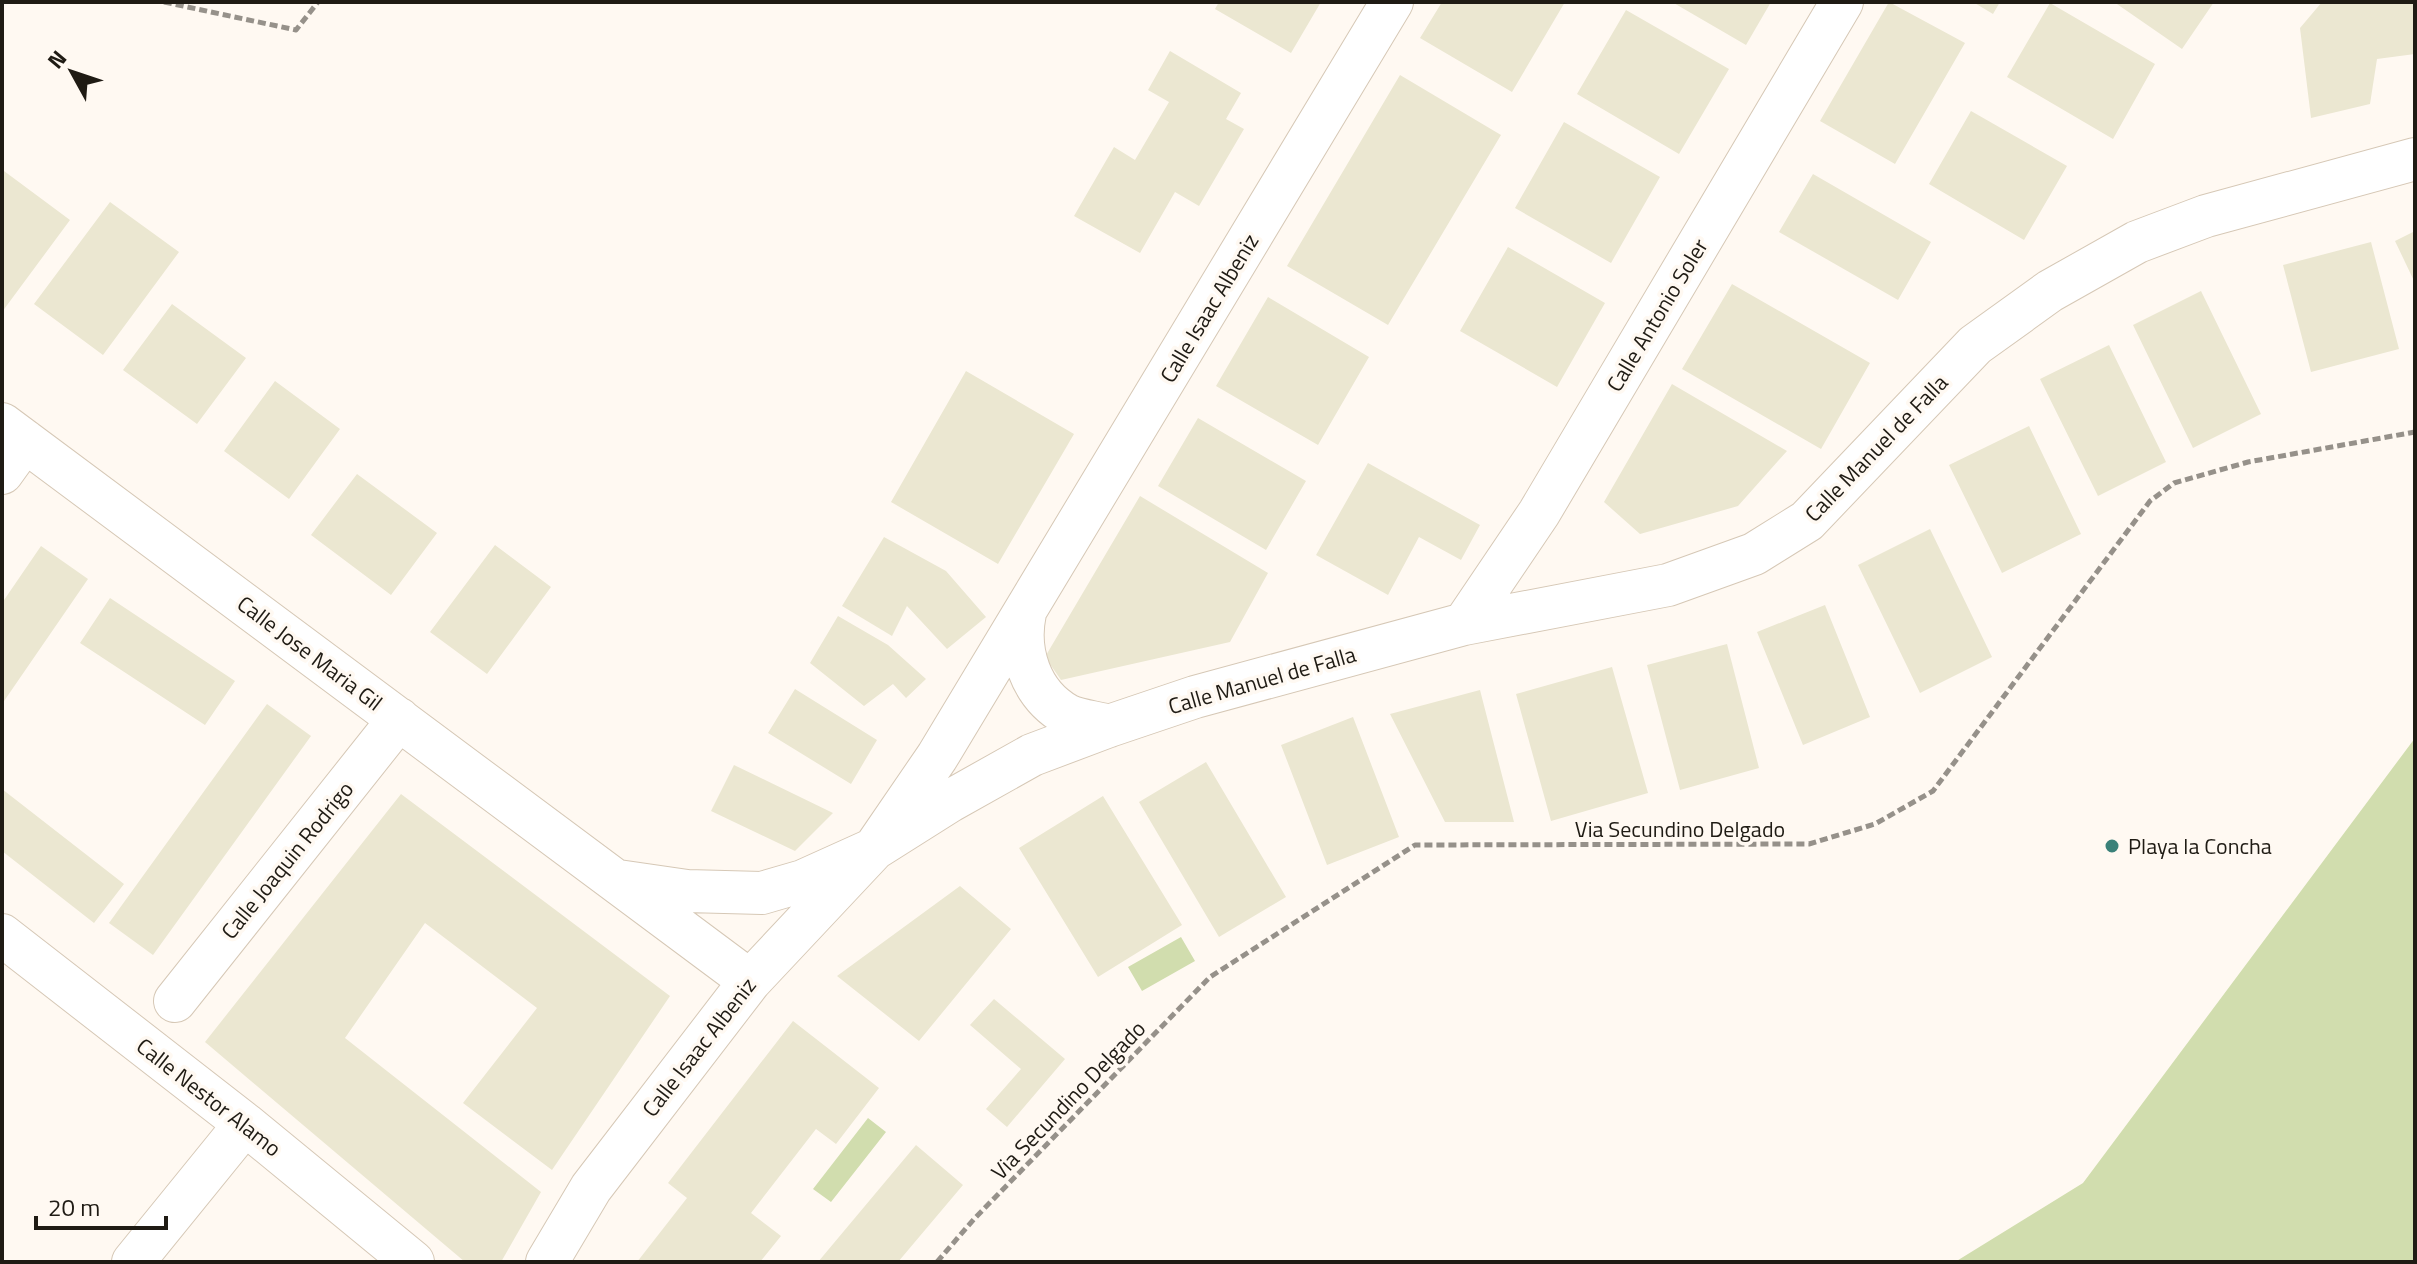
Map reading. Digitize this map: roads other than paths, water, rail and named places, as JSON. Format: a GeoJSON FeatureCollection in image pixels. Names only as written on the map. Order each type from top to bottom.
{"type":"FeatureCollection","features":[{"type":"Feature","properties":{"kind":"street","name":"Calle Isaac Albeniz"},"geometry":{"type":"LineString","coordinates":[[547,1262],[591,1188],[750,981],[874,849],[937,757],[1392,2]]}},
{"type":"Feature","properties":{"kind":"street","name":"Calle Antonio Soler"},"geometry":{"type":"LineString","coordinates":[[1464,624],[1539,513],[1842,2]]}},
{"type":"Feature","properties":{"kind":"street","name":"Calle Manuel de Falla"},"geometry":{"type":"LineString","coordinates":[[1032,755],[1195,697],[1464,624],[1668,585],[1754,554],[1807,521],[1975,345],[2050,291],[2137,242],[2206,216],[2415,159]]}},
{"type":"Feature","properties":{"kind":"street","name":"Calle Jose Maria Gil"},"geometry":{"type":"LineString","coordinates":[[10,446],[399,719],[750,981]]}},
{"type":"Feature","properties":{"kind":"street","name":"Calle Isaac Albeniz"},"geometry":{"type":"LineString","coordinates":[[1025,613],[1021,648],[1025,663],[1040,688],[1067,714],[1109,726]]}},
{"type":"Feature","properties":{"kind":"street","name":"Calle Joaquin Rodrigo"},"geometry":{"type":"LineString","coordinates":[[175,1001],[399,719]]}},
{"type":"Feature","properties":{"kind":"street","name":"Calle Isaac Albeniz"},"geometry":{"type":"LineString","coordinates":[[874,849],[1032,755]]}},
{"type":"Feature","properties":{"kind":"street","name":"Calle Jose Maria Gil"},"geometry":{"type":"LineString","coordinates":[[618,881],[687,891],[762,893],[803,881],[874,849]]}},
{"type":"Feature","properties":{"kind":"street","name":"Calle Nestor Alamo"},"geometry":{"type":"LineString","coordinates":[[2,935],[245,1124],[413,1262]]}},
{"type":"Feature","properties":{"kind":"street"},"geometry":{"type":"LineString","coordinates":[[133,1262],[245,1124]]}},
{"type":"Feature","properties":{"kind":"place","name":"Playa la Concha"},"geometry":{"type":"Point","coordinates":[2112,846]}}]}
